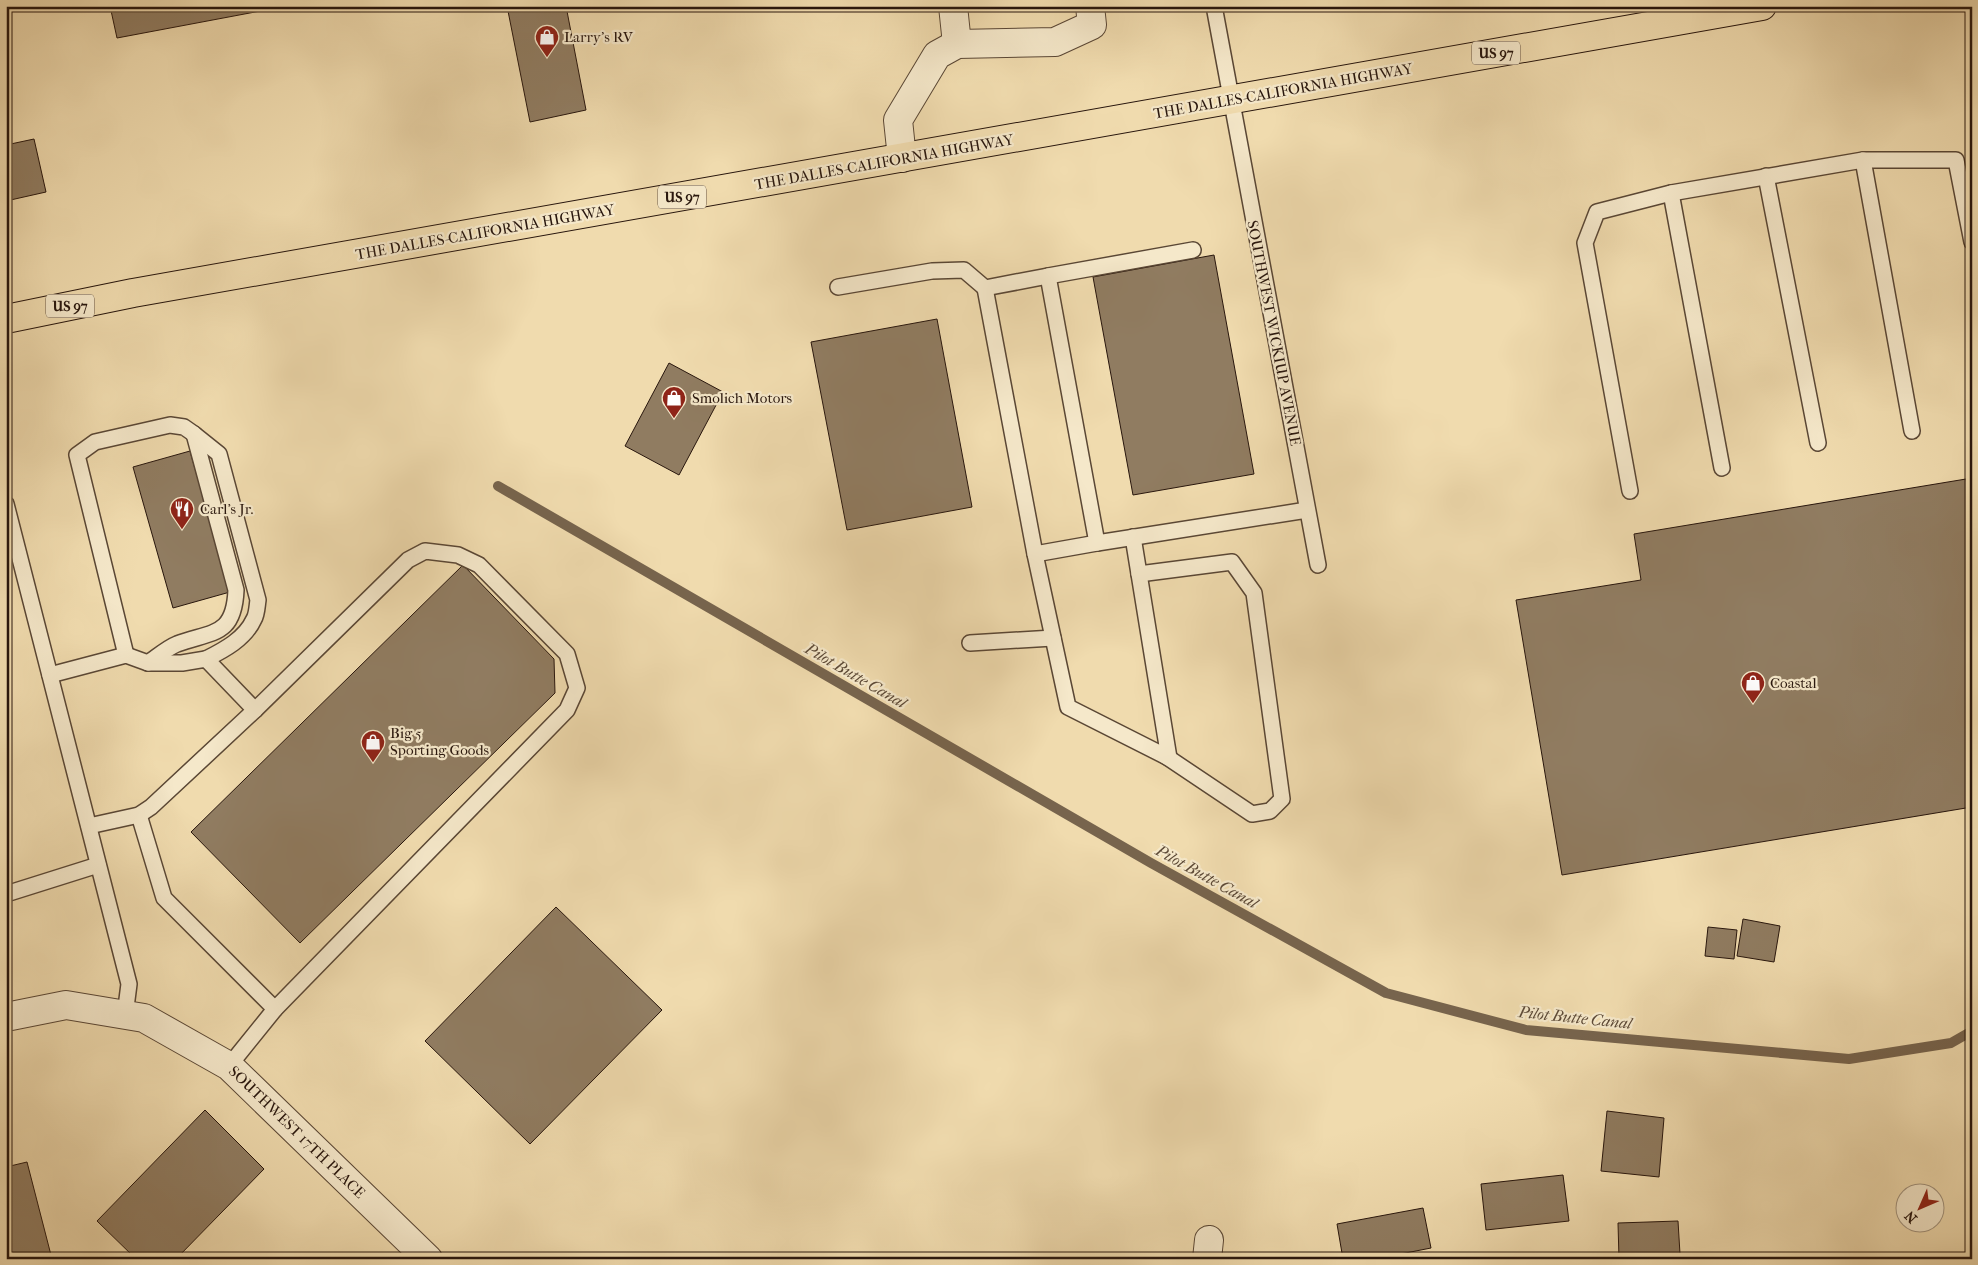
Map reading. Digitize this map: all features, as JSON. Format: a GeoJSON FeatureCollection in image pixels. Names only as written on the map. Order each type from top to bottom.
{"type":"FeatureCollection","features":[{"type":"Feature","properties":{"kind":"highway","name":"THE DALLES-CALIFORNIA HIGHWAY"},"geometry":{"type":"LineString","coordinates":[[6,319],[133,293],[1762,6]]}},
{"type":"Feature","properties":{"kind":"street"},"geometry":{"type":"LineString","coordinates":[[953,6],[957,44]]}},
{"type":"Feature","properties":{"kind":"street"},"geometry":{"type":"LineString","coordinates":[[902,158],[898,120],[937,55],[957,44],[1054,42],[1092,25],[1090,6]]}},
{"type":"Feature","properties":{"kind":"street","name":"SOUTHWEST 17TH PLACE"},"geometry":{"type":"LineString","coordinates":[[6,1017],[66,1004],[144,1018],[229,1066],[428,1259]]}},
{"type":"Feature","properties":{"kind":"lane","name":"SOUTHWEST WICKIUP AVENUE"},"geometry":{"type":"LineString","coordinates":[[1214,6],[1230,101],[1318,565]]}},
{"type":"Feature","properties":{"kind":"lane"},"geometry":{"type":"LineString","coordinates":[[1863,160],[1912,430]]}},
{"type":"Feature","properties":{"kind":"lane"},"geometry":{"type":"LineString","coordinates":[[1630,491],[1585,243],[1597,212],[1671,192],[1863,160],[1956,160],[1972,242]]}},
{"type":"Feature","properties":{"kind":"lane"},"geometry":{"type":"LineString","coordinates":[[1766,176],[1818,443]]}},
{"type":"Feature","properties":{"kind":"lane"},"geometry":{"type":"LineString","coordinates":[[1671,192],[1722,468]]}},
{"type":"Feature","properties":{"kind":"lane"},"geometry":{"type":"LineString","coordinates":[[985,288],[1192,250]]}},
{"type":"Feature","properties":{"kind":"lane"},"geometry":{"type":"LineString","coordinates":[[838,287],[932,271],[964,270],[985,288],[1035,554],[1068,707],[1170,758],[1133,537]]}},
{"type":"Feature","properties":{"kind":"lane"},"geometry":{"type":"LineString","coordinates":[[1048,276],[1097,543]]}},
{"type":"Feature","properties":{"kind":"lane"},"geometry":{"type":"LineString","coordinates":[[50,675],[126,655],[148,663],[182,663],[206,659],[230,646],[254,619],[258,600],[219,454],[184,427],[170,425],[95,442],[77,455],[126,655]]}},
{"type":"Feature","properties":{"kind":"lane"},"geometry":{"type":"LineString","coordinates":[[148,663],[176,644],[216,632],[228,621],[235,608],[236,590],[194,434]]}},
{"type":"Feature","properties":{"kind":"lane"},"geometry":{"type":"LineString","coordinates":[[6,504],[129,984],[125,1015]]}},
{"type":"Feature","properties":{"kind":"lane"},"geometry":{"type":"LineString","coordinates":[[1035,554],[1307,510]]}},
{"type":"Feature","properties":{"kind":"lane"},"geometry":{"type":"LineString","coordinates":[[89,826],[139,815],[151,807],[255,710],[408,560],[425,551],[458,555],[479,565],[568,654],[577,688],[567,710],[275,1009],[229,1066]]}},
{"type":"Feature","properties":{"kind":"lane"},"geometry":{"type":"LineString","coordinates":[[1139,574],[1232,562],[1254,593],[1282,799],[1270,811],[1252,814],[1164,755]]}},
{"type":"Feature","properties":{"kind":"lane"},"geometry":{"type":"LineString","coordinates":[[970,643],[1053,638]]}},
{"type":"Feature","properties":{"kind":"lane"},"geometry":{"type":"LineString","coordinates":[[206,659],[255,710]]}},
{"type":"Feature","properties":{"kind":"lane"},"geometry":{"type":"LineString","coordinates":[[139,815],[164,898],[275,1009]]}},
{"type":"Feature","properties":{"kind":"lane"},"geometry":{"type":"LineString","coordinates":[[6,894],[98,865]]}},
{"type":"Feature","properties":{"kind":"building"},"geometry":{"type":"Polygon","coordinates":[[[110,6],[287,6],[117,38],[110,6]]]}},
{"type":"Feature","properties":{"kind":"building","name":"Larry's RV"},"geometry":{"type":"Polygon","coordinates":[[[507,6],[566,6],[586,110],[530,122],[507,6]]]}},
{"type":"Feature","properties":{"kind":"building"},"geometry":{"type":"Polygon","coordinates":[[[34,139],[46,192],[6,201],[6,145],[34,139]]]}},
{"type":"Feature","properties":{"kind":"building"},"geometry":{"type":"Polygon","coordinates":[[[1214,255],[1254,474],[1133,495],[1093,277],[1214,255]]]}},
{"type":"Feature","properties":{"kind":"building"},"geometry":{"type":"Polygon","coordinates":[[[937,319],[972,507],[847,530],[811,342],[937,319]]]}},
{"type":"Feature","properties":{"kind":"building","name":"Smolich Motors"},"geometry":{"type":"Polygon","coordinates":[[[669,363],[723,392],[679,475],[625,446],[669,363]]]}},
{"type":"Feature","properties":{"kind":"building","name":"Carl's Jr."},"geometry":{"type":"Polygon","coordinates":[[[190,451],[230,592],[173,608],[133,467],[190,451]]]}},
{"type":"Feature","properties":{"kind":"building","name":"Coastal"},"geometry":{"type":"Polygon","coordinates":[[[1966,479],[1972,515],[1972,807],[1562,875],[1516,600],[1641,580],[1634,534],[1966,479]]]}},
{"type":"Feature","properties":{"kind":"building","name":"Big 5 Sporting Goods"},"geometry":{"type":"Polygon","coordinates":[[[463,565],[554,659],[555,693],[300,943],[191,832],[463,565]]]}},
{"type":"Feature","properties":{"kind":"building"},"geometry":{"type":"Polygon","coordinates":[[[556,907],[662,1010],[530,1144],[425,1041],[556,907]]]}},
{"type":"Feature","properties":{"kind":"building"},"geometry":{"type":"Polygon","coordinates":[[[1743,919],[1780,926],[1774,962],[1737,956],[1743,919]]]}},
{"type":"Feature","properties":{"kind":"building"},"geometry":{"type":"Polygon","coordinates":[[[1708,927],[1737,930],[1734,959],[1705,956],[1708,927]]]}},
{"type":"Feature","properties":{"kind":"building"},"geometry":{"type":"Polygon","coordinates":[[[205,1110],[264,1169],[176,1259],[136,1259],[97,1221],[205,1110]]]}},
{"type":"Feature","properties":{"kind":"building"},"geometry":{"type":"Polygon","coordinates":[[[1607,1111],[1664,1118],[1659,1177],[1601,1171],[1607,1111]]]}},
{"type":"Feature","properties":{"kind":"building"},"geometry":{"type":"Polygon","coordinates":[[[27,1162],[52,1259],[6,1259],[6,1167],[27,1162]]]}},
{"type":"Feature","properties":{"kind":"building"},"geometry":{"type":"Polygon","coordinates":[[[1563,1175],[1569,1221],[1486,1230],[1481,1184],[1563,1175]]]}},
{"type":"Feature","properties":{"kind":"building"},"geometry":{"type":"Polygon","coordinates":[[[1423,1208],[1431,1248],[1375,1259],[1343,1259],[1337,1224],[1423,1208]]]}},
{"type":"Feature","properties":{"kind":"building"},"geometry":{"type":"Polygon","coordinates":[[[1678,1221],[1680,1254],[1650,1255],[1650,1259],[1619,1259],[1618,1223],[1678,1221]]]}},
{"type":"Feature","properties":{"kind":"waterway","name":"Pilot Butte Canal"},"geometry":{"type":"LineString","coordinates":[[498,486],[1151,863],[1386,993],[1526,1030],[1849,1059],[1951,1043],[1972,1031]]}},
{"type":"Feature","properties":{"kind":"place","name":"Larry's RV"},"geometry":{"type":"Point","coordinates":[547,58]}},
{"type":"Feature","properties":{"kind":"place","name":"Smolich Motors"},"geometry":{"type":"Point","coordinates":[674,419]}},
{"type":"Feature","properties":{"kind":"place","name":"Carl's Jr."},"geometry":{"type":"Point","coordinates":[182,530]}},
{"type":"Feature","properties":{"kind":"place","name":"Coastal"},"geometry":{"type":"Point","coordinates":[1753,704]}},
{"type":"Feature","properties":{"kind":"place","name":"Big 5 Sporting Goods"},"geometry":{"type":"Point","coordinates":[373,763]}}]}
